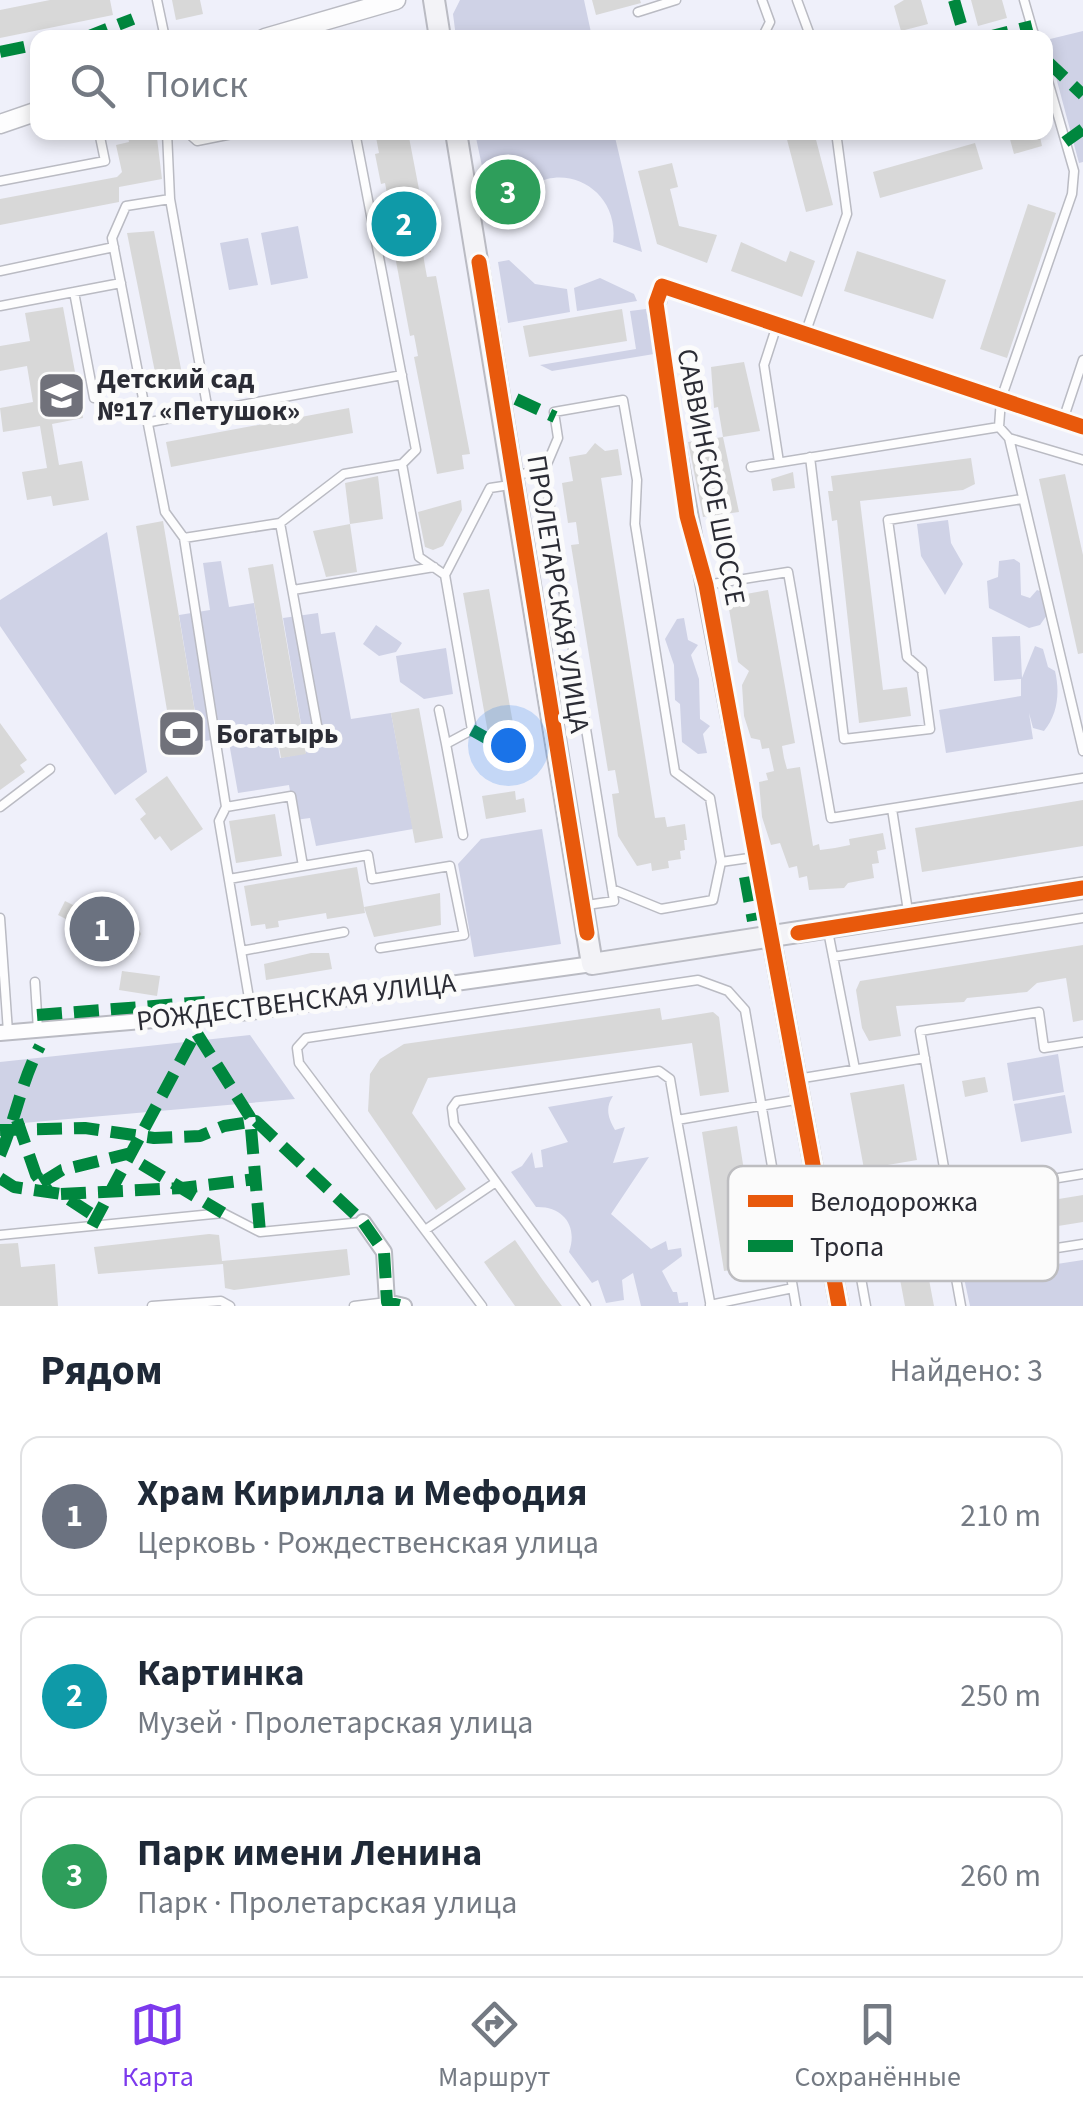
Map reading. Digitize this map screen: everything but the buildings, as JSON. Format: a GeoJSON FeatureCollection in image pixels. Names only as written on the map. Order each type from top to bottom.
{"type":"FeatureCollection","features":[{"type":"Feature","properties":{"kind":"main road"},"geometry":{"type":"LineString","coordinates":[[434,0],[439,30]]}},
{"type":"Feature","properties":{"kind":"main road","name":"ПРОЛЕТАРСКАЯ УЛИЦА"},"geometry":{"type":"LineString","coordinates":[[457,140],[592,964]]}},
{"type":"Feature","properties":{"kind":"main road"},"geometry":{"type":"LineString","coordinates":[[592,964],[1083,888]]}},
{"type":"Feature","properties":{"kind":"street"},"geometry":{"type":"LineString","coordinates":[[293,30],[396,0]]}},
{"type":"Feature","properties":{"kind":"street"},"geometry":{"type":"LineString","coordinates":[[0,124],[30,114]]}},
{"type":"Feature","properties":{"kind":"street","name":"САВВИНСКОЕ ШОССЕ"},"geometry":{"type":"LineString","coordinates":[[771,937],[706,585],[687,516],[656,312],[662,286],[1083,427]]}},
{"type":"Feature","properties":{"kind":"street"},"geometry":{"type":"LineString","coordinates":[[771,937],[813,1166]]}},
{"type":"Feature","properties":{"kind":"street","name":"РОЖДЕСТВЕНСКАЯ УЛИЦА"},"geometry":{"type":"LineString","coordinates":[[4,1032],[251,1012],[592,964]]}},
{"type":"Feature","properties":{"kind":"street"},"geometry":{"type":"LineString","coordinates":[[363,1222],[384,1252],[387,1302],[404,1306]]}},
{"type":"Feature","properties":{"kind":"street"},"geometry":{"type":"LineString","coordinates":[[834,1281],[839,1306]]}},
{"type":"Feature","properties":{"kind":"lane"},"geometry":{"type":"LineString","coordinates":[[157,0],[163,30]]}},
{"type":"Feature","properties":{"kind":"lane"},"geometry":{"type":"LineString","coordinates":[[638,12],[676,0]]}},
{"type":"Feature","properties":{"kind":"lane"},"geometry":{"type":"LineString","coordinates":[[762,0],[770,22],[766,30]]}},
{"type":"Feature","properties":{"kind":"lane"},"geometry":{"type":"LineString","coordinates":[[798,0],[808,30]]}},
{"type":"Feature","properties":{"kind":"lane"},"geometry":{"type":"LineString","coordinates":[[1024,0],[1033,30]]}},
{"type":"Feature","properties":{"kind":"lane"},"geometry":{"type":"LineString","coordinates":[[1053,98],[1074,171],[1072,194],[1000,400],[999,427],[1008,438],[1083,751]]}},
{"type":"Feature","properties":{"kind":"lane"},"geometry":{"type":"LineString","coordinates":[[0,180],[104,161],[100,140]]}},
{"type":"Feature","properties":{"kind":"lane"},"geometry":{"type":"LineString","coordinates":[[167,140],[170,199],[208,411]]}},
{"type":"Feature","properties":{"kind":"lane"},"geometry":{"type":"LineString","coordinates":[[184,538],[280,523],[344,474],[402,464],[416,450],[357,140]]}},
{"type":"Feature","properties":{"kind":"lane"},"geometry":{"type":"LineString","coordinates":[[806,334],[847,214],[837,140]]}},
{"type":"Feature","properties":{"kind":"lane"},"geometry":{"type":"LineString","coordinates":[[170,199],[126,206],[112,238],[165,512],[184,538],[226,807],[219,822],[251,1012]]}},
{"type":"Feature","properties":{"kind":"lane"},"geometry":{"type":"LineString","coordinates":[[0,271],[114,246]]}},
{"type":"Feature","properties":{"kind":"lane"},"geometry":{"type":"LineString","coordinates":[[0,306],[121,283]]}},
{"type":"Feature","properties":{"kind":"lane"},"geometry":{"type":"LineString","coordinates":[[74,292],[94,398]]}},
{"type":"Feature","properties":{"kind":"lane"},"geometry":{"type":"LineString","coordinates":[[777,325],[764,364],[779,462]]}},
{"type":"Feature","properties":{"kind":"lane"},"geometry":{"type":"LineString","coordinates":[[1062,420],[1083,360]]}},
{"type":"Feature","properties":{"kind":"lane"},"geometry":{"type":"LineString","coordinates":[[150,422],[402,375]]}},
{"type":"Feature","properties":{"kind":"lane"},"geometry":{"type":"LineString","coordinates":[[582,906],[614,901],[612,889],[544,471],[558,438],[554,412],[623,400],[637,480],[634,524],[675,772],[710,798],[722,862],[713,900],[661,909],[612,889]]}},
{"type":"Feature","properties":{"kind":"lane"},"geometry":{"type":"LineString","coordinates":[[751,466],[999,427]]}},
{"type":"Feature","properties":{"kind":"lane"},"geometry":{"type":"LineString","coordinates":[[1008,438],[1083,460]]}},
{"type":"Feature","properties":{"kind":"lane"},"geometry":{"type":"LineString","coordinates":[[810,457],[844,739],[930,729],[922,670],[907,658],[888,520],[1022,499]]}},
{"type":"Feature","properties":{"kind":"lane"},"geometry":{"type":"LineString","coordinates":[[402,464],[418,557],[445,574]]}},
{"type":"Feature","properties":{"kind":"lane"},"geometry":{"type":"LineString","coordinates":[[446,744],[472,730],[445,574],[490,488],[544,471]]}},
{"type":"Feature","properties":{"kind":"lane"},"geometry":{"type":"LineString","coordinates":[[280,523],[319,736]]}},
{"type":"Feature","properties":{"kind":"lane"},"geometry":{"type":"LineString","coordinates":[[292,590],[434,567]]}},
{"type":"Feature","properties":{"kind":"lane"},"geometry":{"type":"LineString","coordinates":[[706,585],[788,572],[831,818],[1083,778]]}},
{"type":"Feature","properties":{"kind":"lane"},"geometry":{"type":"LineString","coordinates":[[439,710],[463,835]]}},
{"type":"Feature","properties":{"kind":"lane"},"geometry":{"type":"LineString","coordinates":[[0,807],[50,769]]}},
{"type":"Feature","properties":{"kind":"lane"},"geometry":{"type":"LineString","coordinates":[[226,807],[291,796],[302,866]]}},
{"type":"Feature","properties":{"kind":"lane"},"geometry":{"type":"LineString","coordinates":[[892,809],[908,916]]}},
{"type":"Feature","properties":{"kind":"lane"},"geometry":{"type":"LineString","coordinates":[[229,879],[368,855],[372,879],[450,866],[464,935],[380,948]]}},
{"type":"Feature","properties":{"kind":"lane"},"geometry":{"type":"LineString","coordinates":[[722,862],[756,857]]}},
{"type":"Feature","properties":{"kind":"lane"},"geometry":{"type":"LineString","coordinates":[[0,918],[4,1032]]}},
{"type":"Feature","properties":{"kind":"lane"},"geometry":{"type":"LineString","coordinates":[[834,957],[1083,918]]}},
{"type":"Feature","properties":{"kind":"lane"},"geometry":{"type":"LineString","coordinates":[[828,928],[855,1070]]}},
{"type":"Feature","properties":{"kind":"lane"},"geometry":{"type":"LineString","coordinates":[[241,951],[344,932]]}},
{"type":"Feature","properties":{"kind":"lane"},"geometry":{"type":"LineString","coordinates":[[482,1306],[299,1063],[297,1048],[306,1038],[698,980],[728,991],[744,1010],[772,1166]]}},
{"type":"Feature","properties":{"kind":"lane"},"geometry":{"type":"LineString","coordinates":[[35,982],[38,1030]]}},
{"type":"Feature","properties":{"kind":"lane"},"geometry":{"type":"LineString","coordinates":[[944,1166],[920,1031],[1039,1012],[1044,1048],[1083,1042]]}},
{"type":"Feature","properties":{"kind":"lane"},"geometry":{"type":"LineString","coordinates":[[797,1079],[925,1058]]}},
{"type":"Feature","properties":{"kind":"lane"},"geometry":{"type":"LineString","coordinates":[[586,1306],[454,1124],[452,1108],[466,1097],[659,1071],[670,1079],[710,1304],[793,1288]]}},
{"type":"Feature","properties":{"kind":"lane"},"geometry":{"type":"LineString","coordinates":[[677,1120],[801,1099]]}},
{"type":"Feature","properties":{"kind":"lane"},"geometry":{"type":"LineString","coordinates":[[1058,1178],[1083,1174]]}},
{"type":"Feature","properties":{"kind":"lane"},"geometry":{"type":"LineString","coordinates":[[425,1230],[496,1182]]}},
{"type":"Feature","properties":{"kind":"lane"},"geometry":{"type":"LineString","coordinates":[[0,1235],[223,1213],[260,1232],[363,1222]]}},
{"type":"Feature","properties":{"kind":"lane"},"geometry":{"type":"LineString","coordinates":[[1058,1248],[1083,1244]]}},
{"type":"Feature","properties":{"kind":"lane"},"geometry":{"type":"LineString","coordinates":[[792,1281],[796,1306]]}},
{"type":"Feature","properties":{"kind":"lane"},"geometry":{"type":"LineString","coordinates":[[862,1281],[866,1306]]}},
{"type":"Feature","properties":{"kind":"lane"},"geometry":{"type":"LineString","coordinates":[[957,1281],[961,1306]]}},
{"type":"Feature","properties":{"kind":"lane"},"geometry":{"type":"LineString","coordinates":[[152,1306],[221,1301],[230,1306]]}},
{"type":"Feature","properties":{"kind":"lane"},"geometry":{"type":"LineString","coordinates":[[354,1306],[387,1302]]}},
{"type":"Feature","properties":{"kind":"shaded area"},"geometry":{"type":"Polygon","coordinates":[[[460,0],[584,0],[590,30],[455,30],[453,14],[460,0]]]}},
{"type":"Feature","properties":{"kind":"shaded area"},"geometry":{"type":"Polygon","coordinates":[[[1083,31],[1083,162],[1079,163],[1053,66],[1053,38],[1083,31]]]}},
{"type":"Feature","properties":{"kind":"shaded area"},"geometry":{"type":"Polygon","coordinates":[[[476,140],[616,140],[642,252],[613,242],[606,204],[579,181],[545,180],[528,188],[514,204],[497,198],[483,171],[476,140]]]}},
{"type":"Feature","properties":{"kind":"shaded area"},"geometry":{"type":"Polygon","coordinates":[[[298,226],[308,278],[271,285],[261,233],[298,226]]]}},
{"type":"Feature","properties":{"kind":"shaded area"},"geometry":{"type":"Polygon","coordinates":[[[248,238],[258,285],[229,290],[220,243],[248,238]]]}},
{"type":"Feature","properties":{"kind":"shaded area"},"geometry":{"type":"Polygon","coordinates":[[[509,260],[535,284],[567,289],[570,312],[508,323],[498,262],[509,260]]]}},
{"type":"Feature","properties":{"kind":"shaded area"},"geometry":{"type":"Polygon","coordinates":[[[600,278],[634,294],[637,301],[577,311],[574,288],[600,278]]]}},
{"type":"Feature","properties":{"kind":"shaded area"},"geometry":{"type":"Polygon","coordinates":[[[646,309],[654,354],[552,371],[540,365],[636,349],[630,311],[646,309]]]}},
{"type":"Feature","properties":{"kind":"shaded area"},"geometry":{"type":"Polygon","coordinates":[[[948,520],[951,543],[963,564],[945,595],[921,556],[917,524],[948,520]]]}},
{"type":"Feature","properties":{"kind":"shaded area"},"geometry":{"type":"Polygon","coordinates":[[[107,532],[147,772],[115,795],[0,626],[0,600],[107,532]]]}},
{"type":"Feature","properties":{"kind":"shaded area"},"geometry":{"type":"Polygon","coordinates":[[[1014,559],[1020,563],[1021,595],[1030,598],[1037,590],[1042,592],[1047,615],[1040,625],[1029,628],[989,608],[987,581],[998,577],[999,561],[1014,559]]]}},
{"type":"Feature","properties":{"kind":"shaded area"},"geometry":{"type":"Polygon","coordinates":[[[221,561],[229,607],[254,603],[280,758],[306,753],[283,618],[318,613],[321,634],[335,632],[351,719],[391,713],[413,829],[316,846],[310,818],[295,820],[289,785],[238,793],[228,737],[200,742],[179,615],[210,610],[203,563],[221,561]]]}},
{"type":"Feature","properties":{"kind":"shaded area"},"geometry":{"type":"Polygon","coordinates":[[[684,618],[688,640],[698,645],[691,655],[699,679],[700,719],[710,726],[703,734],[707,753],[698,754],[682,742],[674,665],[665,639],[677,619],[684,618]]]}},
{"type":"Feature","properties":{"kind":"shaded area"},"geometry":{"type":"Polygon","coordinates":[[[376,625],[402,643],[396,652],[379,656],[363,644],[376,625]]]}},
{"type":"Feature","properties":{"kind":"shaded area"},"geometry":{"type":"Polygon","coordinates":[[[1020,636],[1022,678],[1035,646],[1043,649],[1048,667],[1055,671],[1057,703],[1049,724],[1044,731],[1033,728],[1029,713],[1033,739],[946,753],[939,710],[1021,696],[1021,679],[994,681],[992,637],[1020,636]]]}},
{"type":"Feature","properties":{"kind":"shaded area"},"geometry":{"type":"Polygon","coordinates":[[[446,648],[453,694],[424,699],[400,682],[396,656],[446,648]]]}},
{"type":"Feature","properties":{"kind":"shaded area"},"geometry":{"type":"Polygon","coordinates":[[[542,829],[561,944],[474,957],[458,864],[481,839],[542,829]]]}},
{"type":"Feature","properties":{"kind":"shaded area"},"geometry":{"type":"Polygon","coordinates":[[[250,1035],[295,1099],[0,1125],[0,1062],[250,1035]]]}},
{"type":"Feature","properties":{"kind":"shaded area"},"geometry":{"type":"Polygon","coordinates":[[[1058,1054],[1064,1092],[1013,1101],[1007,1063],[1058,1054]]]}},
{"type":"Feature","properties":{"kind":"shaded area"},"geometry":{"type":"Polygon","coordinates":[[[1065,1095],[1072,1133],[1021,1142],[1014,1104],[1065,1095]]]}},
{"type":"Feature","properties":{"kind":"shaded area"},"geometry":{"type":"Polygon","coordinates":[[[613,1096],[608,1109],[611,1121],[615,1130],[625,1127],[613,1163],[649,1157],[611,1214],[651,1249],[666,1241],[668,1250],[681,1248],[682,1256],[662,1271],[673,1292],[677,1292],[679,1303],[688,1302],[688,1306],[641,1306],[633,1273],[622,1280],[624,1300],[606,1303],[598,1280],[592,1283],[569,1252],[572,1234],[566,1220],[554,1210],[536,1207],[511,1172],[522,1166],[532,1152],[535,1168],[543,1167],[541,1150],[568,1142],[548,1107],[613,1096]]]}},
{"type":"Feature","properties":{"kind":"shaded area"},"geometry":{"type":"Polygon","coordinates":[[[1083,1260],[1083,1306],[970,1306],[965,1281],[1058,1281],[1058,1264],[1083,1260]]]}},
{"type":"Feature","properties":{"kind":"marked path"},"geometry":{"type":"LineString","coordinates":[[954,0],[963,30]]}},
{"type":"Feature","properties":{"kind":"marked path"},"geometry":{"type":"LineString","coordinates":[[105,30],[133,19]]}},
{"type":"Feature","properties":{"kind":"marked path"},"geometry":{"type":"LineString","coordinates":[[1016,30],[1032,26]]}},
{"type":"Feature","properties":{"kind":"marked path"},"geometry":{"type":"LineString","coordinates":[[0,52],[30,46]]}},
{"type":"Feature","properties":{"kind":"marked path"},"geometry":{"type":"LineString","coordinates":[[1053,67],[1083,95]]}},
{"type":"Feature","properties":{"kind":"marked path"},"geometry":{"type":"LineString","coordinates":[[1065,142],[1083,129]]}},
{"type":"Feature","properties":{"kind":"marked path"},"geometry":{"type":"LineString","coordinates":[[516,399],[555,417]]}},
{"type":"Feature","properties":{"kind":"marked path"},"geometry":{"type":"LineString","coordinates":[[472,730],[536,766]]}},
{"type":"Feature","properties":{"kind":"marked path"},"geometry":{"type":"LineString","coordinates":[[745,877],[753,921]]}},
{"type":"Feature","properties":{"kind":"marked path"},"geometry":{"type":"LineString","coordinates":[[37,1015],[205,1002]]}},
{"type":"Feature","properties":{"kind":"marked path"},"geometry":{"type":"LineString","coordinates":[[92,1226],[196,1032],[250,1117],[260,1232]]}},
{"type":"Feature","properties":{"kind":"marked path"},"geometry":{"type":"LineString","coordinates":[[0,1155],[40,1046]]}},
{"type":"Feature","properties":{"kind":"marked path"},"geometry":{"type":"LineString","coordinates":[[17,1120],[36,1175],[49,1192]]}},
{"type":"Feature","properties":{"kind":"marked path"},"geometry":{"type":"LineString","coordinates":[[0,1130],[85,1128],[154,1138],[200,1136],[224,1126],[256,1121],[363,1222],[384,1252],[387,1302],[404,1306]]}},
{"type":"Feature","properties":{"kind":"marked path"},"geometry":{"type":"LineString","coordinates":[[41,1183],[62,1170],[131,1153],[141,1164],[223,1213]]}},
{"type":"Feature","properties":{"kind":"marked path"},"geometry":{"type":"LineString","coordinates":[[0,1178],[14,1187],[61,1194],[96,1217]]}},
{"type":"Feature","properties":{"kind":"marked path"},"geometry":{"type":"LineString","coordinates":[[61,1194],[182,1188],[256,1179]]}},
{"type":"Feature","properties":{"kind":"cycle path"},"geometry":{"type":"LineString","coordinates":[[479,262],[587,933]]}},
{"type":"Feature","properties":{"kind":"cycle path"},"geometry":{"type":"LineString","coordinates":[[813,1166],[706,585],[687,516],[656,303],[662,286],[1083,427]]}},
{"type":"Feature","properties":{"kind":"cycle path"},"geometry":{"type":"LineString","coordinates":[[798,933],[1083,888]]}},
{"type":"Feature","properties":{"kind":"cycle path"},"geometry":{"type":"LineString","coordinates":[[834,1281],[839,1306]]}},
{"type":"Feature","properties":{"kind":"place","name":"Парк имени Ленина"},"geometry":{"type":"Point","coordinates":[508,192]}},
{"type":"Feature","properties":{"kind":"place","name":"Картинка"},"geometry":{"type":"Point","coordinates":[404,224]}},
{"type":"Feature","properties":{"kind":"place","name":"Детский сад №17 «Петушок»"},"geometry":{"type":"Point","coordinates":[62,395]}},
{"type":"Feature","properties":{"kind":"place","name":"Богатырь"},"geometry":{"type":"Point","coordinates":[181,734]}},
{"type":"Feature","properties":{"kind":"place","name":"Храм Кирилла и Мефодия"},"geometry":{"type":"Point","coordinates":[102,929]}}]}
